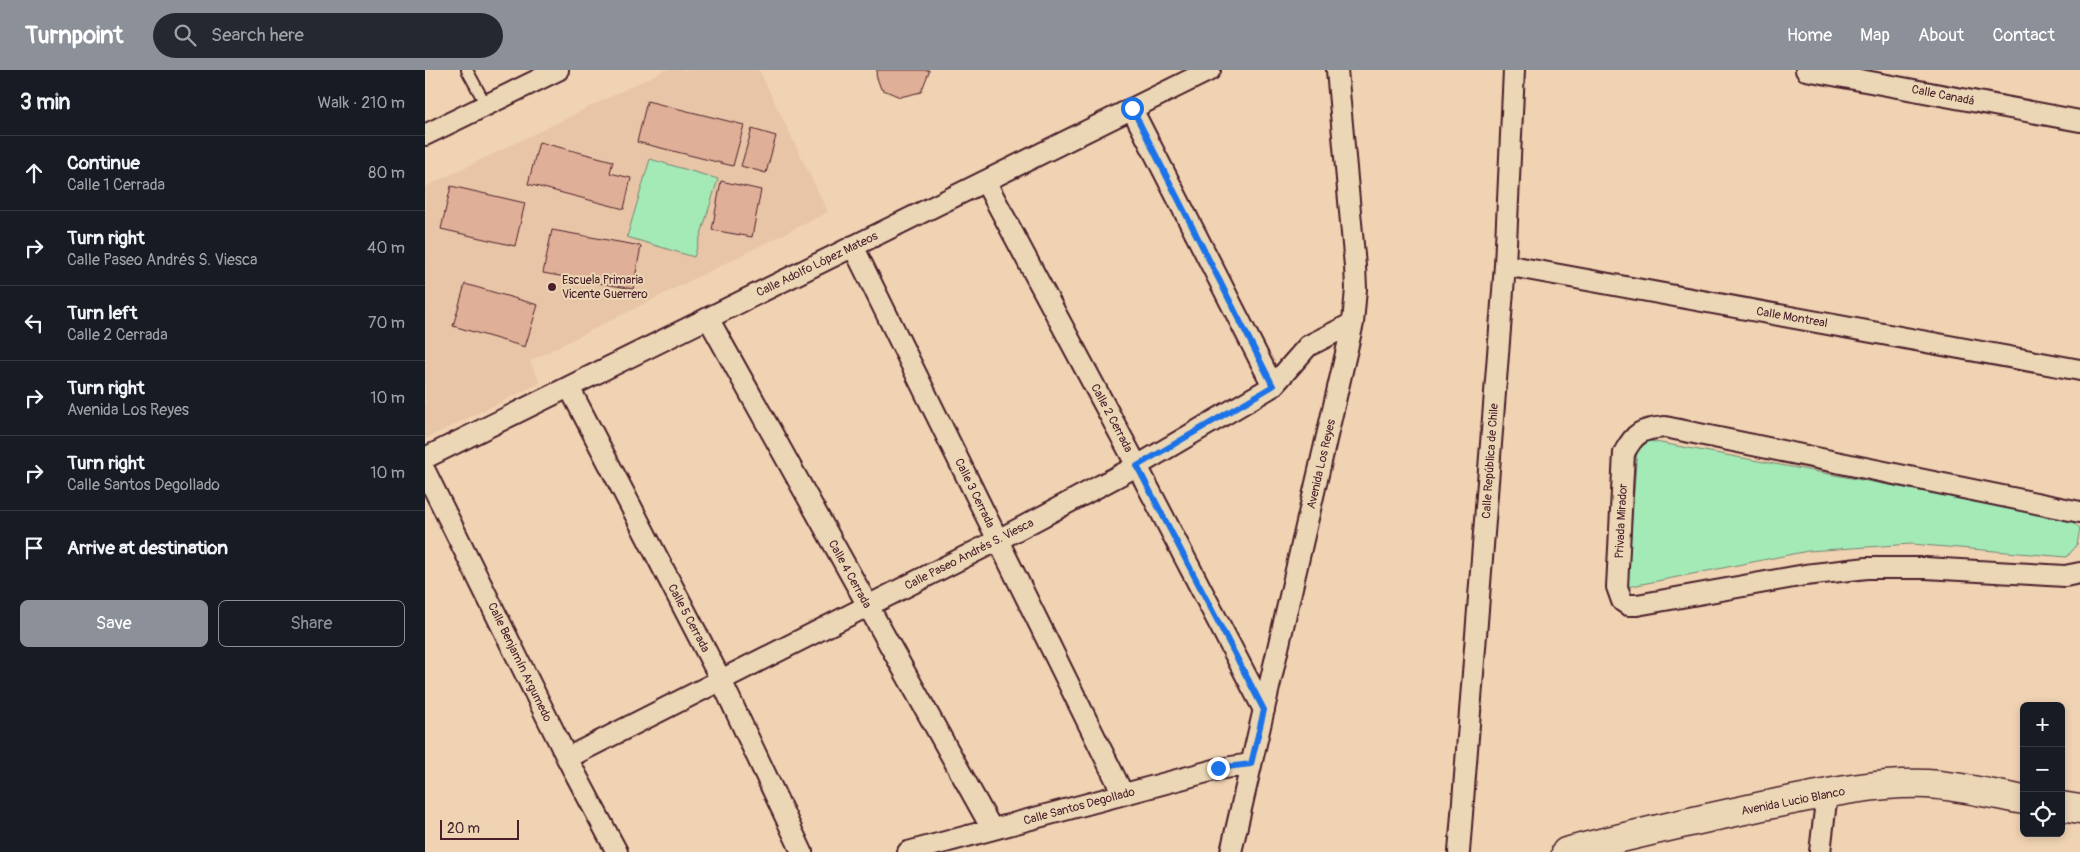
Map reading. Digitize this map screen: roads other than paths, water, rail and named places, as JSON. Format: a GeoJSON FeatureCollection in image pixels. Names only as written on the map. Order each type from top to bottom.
{"type":"FeatureCollection","features":[{"type":"Feature","properties":{"kind":"street"},"geometry":{"type":"LineString","coordinates":[[425,134],[558,70]]}},
{"type":"Feature","properties":{"kind":"street","name":"Calle Adolfo López Mateos"},"geometry":{"type":"LineString","coordinates":[[425,458],[1210,70]]}},
{"type":"Feature","properties":{"kind":"street","name":"Avenida Los Reyes"},"geometry":{"type":"LineString","coordinates":[[1231,852],[1353,324],[1356,289],[1355,266],[1337,70]]}},
{"type":"Feature","properties":{"kind":"street","name":"Calle República de Chile"},"geometry":{"type":"LineString","coordinates":[[1459,852],[1505,265],[1515,70]]}},
{"type":"Feature","properties":{"kind":"street","name":"Calle Canadá"},"geometry":{"type":"LineString","coordinates":[[1806,70],[2080,121]]}},
{"type":"Feature","properties":{"kind":"street"},"geometry":{"type":"LineString","coordinates":[[1132,108],[1273,386]]}},
{"type":"Feature","properties":{"kind":"street","name":"Calle 2 Cerrada"},"geometry":{"type":"LineString","coordinates":[[985,181],[1264,710]]}},
{"type":"Feature","properties":{"kind":"street","name":"Calle 3 Cerrada"},"geometry":{"type":"LineString","coordinates":[[853,246],[1123,794]]}},
{"type":"Feature","properties":{"kind":"street","name":"Calle Montreal"},"geometry":{"type":"LineString","coordinates":[[1505,265],[2080,370]]}},
{"type":"Feature","properties":{"kind":"street","name":"Calle 4 Cerrada"},"geometry":{"type":"LineString","coordinates":[[708,318],[992,829]]}},
{"type":"Feature","properties":{"kind":"street","name":"Calle Paseo Andrés S. Viesca"},"geometry":{"type":"LineString","coordinates":[[567,758],[998,540],[1137,466],[1273,386],[1308,346],[1353,324]]}},
{"type":"Feature","properties":{"kind":"street","name":"Calle 5 Cerrada"},"geometry":{"type":"LineString","coordinates":[[569,387],[721,680],[802,852]]}},
{"type":"Feature","properties":{"kind":"street","name":"Privada Mirador"},"geometry":{"type":"LineString","coordinates":[[2080,512],[1665,427],[1647,428],[1631,438],[1624,453],[1617,588],[1622,601],[1628,605],[1637,605],[1805,575],[1867,568],[1925,568],[2065,576],[2080,573]]}},
{"type":"Feature","properties":{"kind":"street","name":"Calle Benjamín Argumedo"},"geometry":{"type":"LineString","coordinates":[[425,471],[567,758],[617,852]]}},
{"type":"Feature","properties":{"kind":"street","name":"Calle Santos Degollado"},"geometry":{"type":"LineString","coordinates":[[908,852],[1218,768],[1251,764]]}},
{"type":"Feature","properties":{"kind":"street","name":"Avenida Lucio Blanco"},"geometry":{"type":"LineString","coordinates":[[1566,852],[1635,842],[1827,793],[1887,786],[1925,784],[1961,786],[2020,799]]}},
{"type":"Feature","properties":{"kind":"street"},"geometry":{"type":"LineString","coordinates":[[1821,852],[1827,793]]}},
{"type":"Feature","properties":{"kind":"street"},"geometry":{"type":"LineString","coordinates":[[2065,807],[2080,809]]}},
{"type":"Feature","properties":{"kind":"lane"},"geometry":{"type":"LineString","coordinates":[[467,70],[486,105]]}},
{"type":"Feature","properties":{"kind":"place","name":"Escuela Primaria Vicente Guerrero"},"geometry":{"type":"Point","coordinates":[552,287]}}]}
